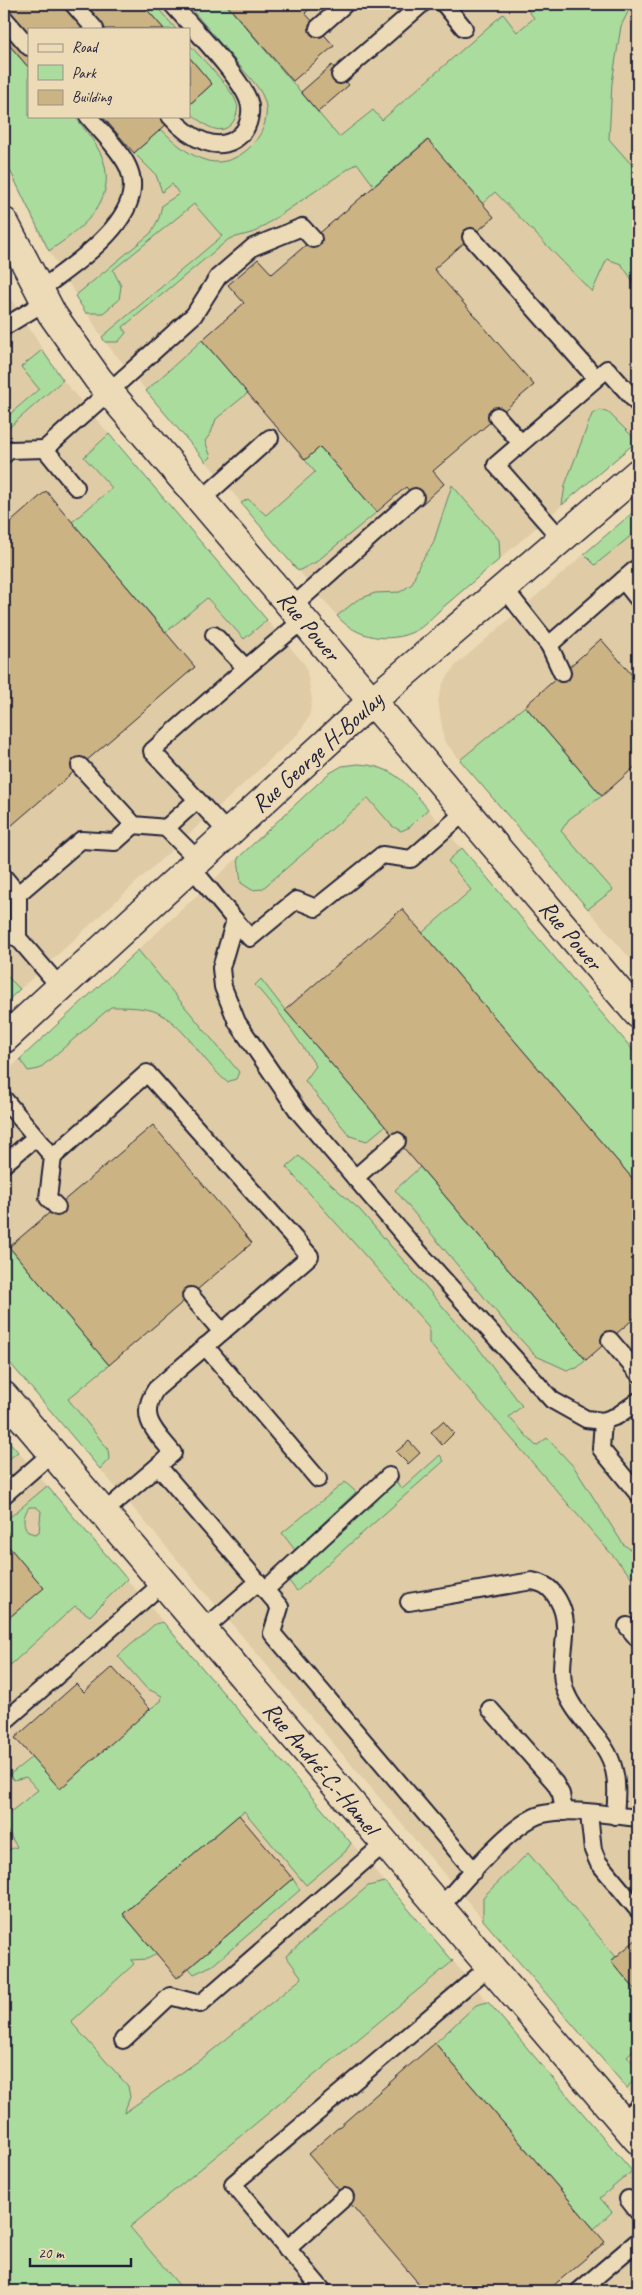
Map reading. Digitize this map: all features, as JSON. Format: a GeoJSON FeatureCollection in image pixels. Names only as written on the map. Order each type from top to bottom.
{"type":"FeatureCollection","features":[{"type":"Feature","properties":{"kind":"street","name":"Rue Power"},"geometry":{"type":"LineString","coordinates":[[4,222],[42,296],[74,347],[109,392],[638,1014]]}},
{"type":"Feature","properties":{"kind":"street","name":"Rue George H-Boulay"},"geometry":{"type":"LineString","coordinates":[[4,1038],[372,701],[638,473]]}},
{"type":"Feature","properties":{"kind":"street","name":"Rue André-C.-Hamel"},"geometry":{"type":"LineString","coordinates":[[4,1396],[490,1966],[633,2123]]}},
{"type":"Feature","properties":{"kind":"lane"},"geometry":{"type":"LineString","coordinates":[[73,4],[94,28]]}},
{"type":"Feature","properties":{"kind":"lane"},"geometry":{"type":"LineString","coordinates":[[172,4],[240,85],[250,104],[247,127],[232,142],[220,145],[205,143],[192,136],[172,118]]}},
{"type":"Feature","properties":{"kind":"lane"},"geometry":{"type":"LineString","coordinates":[[318,28],[345,4]]}},
{"type":"Feature","properties":{"kind":"lane"},"geometry":{"type":"LineString","coordinates":[[340,75],[422,4]]}},
{"type":"Feature","properties":{"kind":"lane"},"geometry":{"type":"LineString","coordinates":[[444,4],[464,28]]}},
{"type":"Feature","properties":{"kind":"lane"},"geometry":{"type":"LineString","coordinates":[[4,18],[28,46]]}},
{"type":"Feature","properties":{"kind":"lane"},"geometry":{"type":"LineString","coordinates":[[4,327],[42,296],[103,240],[121,218],[130,198],[132,180],[129,169],[123,158],[90,118]]}},
{"type":"Feature","properties":{"kind":"lane"},"geometry":{"type":"LineString","coordinates":[[4,455],[9,450],[45,449],[194,315],[218,277],[253,247],[302,227],[313,239]]}},
{"type":"Feature","properties":{"kind":"lane"},"geometry":{"type":"LineString","coordinates":[[471,236],[595,377]]}},
{"type":"Feature","properties":{"kind":"lane"},"geometry":{"type":"LineString","coordinates":[[561,539],[496,465],[607,368],[638,404]]}},
{"type":"Feature","properties":{"kind":"lane"},"geometry":{"type":"LineString","coordinates":[[497,416],[522,443]]}},
{"type":"Feature","properties":{"kind":"lane"},"geometry":{"type":"LineString","coordinates":[[201,500],[270,438]]}},
{"type":"Feature","properties":{"kind":"lane"},"geometry":{"type":"LineString","coordinates":[[45,449],[76,487]]}},
{"type":"Feature","properties":{"kind":"lane"},"geometry":{"type":"LineString","coordinates":[[228,833],[152,751],[246,668],[297,613],[415,497]]}},
{"type":"Feature","properties":{"kind":"lane"},"geometry":{"type":"LineString","coordinates":[[549,645],[638,567]]}},
{"type":"Feature","properties":{"kind":"lane"},"geometry":{"type":"LineString","coordinates":[[623,580],[638,599]]}},
{"type":"Feature","properties":{"kind":"lane"},"geometry":{"type":"LineString","coordinates":[[504,588],[549,645],[562,673]]}},
{"type":"Feature","properties":{"kind":"lane"},"geometry":{"type":"LineString","coordinates":[[214,635],[246,668]]}},
{"type":"Feature","properties":{"kind":"lane"},"geometry":{"type":"LineString","coordinates":[[80,766],[134,825],[166,828],[195,863],[250,938],[296,900],[316,908],[382,855],[410,859],[466,811]]}},
{"type":"Feature","properties":{"kind":"lane"},"geometry":{"type":"LineString","coordinates":[[166,828],[197,800]]}},
{"type":"Feature","properties":{"kind":"lane"},"geometry":{"type":"LineString","coordinates":[[60,987],[11,936],[18,894],[81,840],[115,842],[134,825]]}},
{"type":"Feature","properties":{"kind":"lane"},"geometry":{"type":"LineString","coordinates":[[4,877],[18,894]]}},
{"type":"Feature","properties":{"kind":"lane"},"geometry":{"type":"LineString","coordinates":[[235,920],[221,968],[222,986],[237,1022],[298,1111],[539,1387],[568,1410],[586,1419],[603,1421],[617,1416],[638,1401]]}},
{"type":"Feature","properties":{"kind":"lane"},"geometry":{"type":"LineString","coordinates":[[57,1207],[48,1198],[53,1157],[147,1073],[310,1256],[156,1389],[150,1397],[147,1410],[150,1426],[173,1453],[104,1513]]}},
{"type":"Feature","properties":{"kind":"lane"},"geometry":{"type":"LineString","coordinates":[[4,1099],[53,1157]]}},
{"type":"Feature","properties":{"kind":"lane"},"geometry":{"type":"LineString","coordinates":[[4,1164],[36,1137]]}},
{"type":"Feature","properties":{"kind":"lane"},"geometry":{"type":"LineString","coordinates":[[355,1178],[397,1140]]}},
{"type":"Feature","properties":{"kind":"lane"},"geometry":{"type":"LineString","coordinates":[[191,1296],[222,1332]]}},
{"type":"Feature","properties":{"kind":"lane"},"geometry":{"type":"LineString","coordinates":[[610,1340],[638,1373]]}},
{"type":"Feature","properties":{"kind":"lane"},"geometry":{"type":"LineString","coordinates":[[205,1346],[318,1479]]}},
{"type":"Feature","properties":{"kind":"lane"},"geometry":{"type":"LineString","coordinates":[[603,1421],[601,1449],[638,1494]]}},
{"type":"Feature","properties":{"kind":"lane"},"geometry":{"type":"LineString","coordinates":[[4,1495],[52,1453]]}},
{"type":"Feature","properties":{"kind":"lane"},"geometry":{"type":"LineString","coordinates":[[158,1466],[280,1606],[272,1633],[474,1871]]}},
{"type":"Feature","properties":{"kind":"lane"},"geometry":{"type":"LineString","coordinates":[[204,1630],[261,1586],[389,1476]]}},
{"type":"Feature","properties":{"kind":"lane"},"geometry":{"type":"LineString","coordinates":[[409,1602],[532,1581],[543,1583],[550,1588],[565,1616],[564,1687],[573,1708],[605,1748],[614,1768],[616,1779],[615,1816]]}},
{"type":"Feature","properties":{"kind":"lane"},"geometry":{"type":"LineString","coordinates":[[4,1722],[163,1583]]}},
{"type":"Feature","properties":{"kind":"lane"},"geometry":{"type":"LineString","coordinates":[[627,1626],[638,1639]]}},
{"type":"Feature","properties":{"kind":"lane"},"geometry":{"type":"LineString","coordinates":[[490,1709],[555,1783],[561,1794],[564,1812]]}},
{"type":"Feature","properties":{"kind":"lane"},"geometry":{"type":"LineString","coordinates":[[440,1907],[508,1836],[525,1822],[542,1814],[564,1812],[638,1818]]}},
{"type":"Feature","properties":{"kind":"lane"},"geometry":{"type":"LineString","coordinates":[[589,1814],[592,1850],[598,1862],[638,1910]]}},
{"type":"Feature","properties":{"kind":"lane"},"geometry":{"type":"LineString","coordinates":[[123,2040],[170,1996],[200,2004],[385,1843]]}},
{"type":"Feature","properties":{"kind":"lane"},"geometry":{"type":"LineString","coordinates":[[323,2291],[233,2184],[490,1966]]}},
{"type":"Feature","properties":{"kind":"lane"},"geometry":{"type":"LineString","coordinates":[[287,2249],[345,2197]]}},
{"type":"Feature","properties":{"kind":"lane"},"geometry":{"type":"LineString","coordinates":[[628,2199],[638,2212]]}},
{"type":"Feature","properties":{"kind":"lane"},"geometry":{"type":"LineString","coordinates":[[579,2291],[638,2241]]}},
{"type":"Feature","properties":{"kind":"shaded area"},"geometry":{"type":"Polygon","coordinates":[[[4,4],[638,4],[638,440],[416,631],[398,638],[378,638],[360,633],[343,623],[105,342],[41,238],[4,158],[4,4]]]}},
{"type":"Feature","properties":{"kind":"shaded area"},"geometry":{"type":"Polygon","coordinates":[[[4,288],[57,372],[4,419],[4,288]]]}},
{"type":"Feature","properties":{"kind":"shaded area"},"geometry":{"type":"Polygon","coordinates":[[[63,380],[109,434],[84,457],[113,488],[73,522],[166,632],[207,598],[242,637],[267,620],[306,666],[312,700],[309,717],[298,734],[4,1004],[4,432],[63,380]]]}},
{"type":"Feature","properties":{"kind":"shaded area"},"geometry":{"type":"Polygon","coordinates":[[[638,508],[638,968],[444,741],[438,701],[443,683],[456,665],[638,508]]]}},
{"type":"Feature","properties":{"kind":"shaded area"},"geometry":{"type":"Polygon","coordinates":[[[358,764],[375,765],[392,772],[404,781],[638,1056],[638,2102],[4,1356],[4,1074],[328,774],[342,766],[358,764]]]}},
{"type":"Feature","properties":{"kind":"shaded area"},"geometry":{"type":"Polygon","coordinates":[[[4,1435],[430,1935],[119,2126],[130,2097],[128,2086],[71,2022],[17,1847],[4,1851],[4,1435]]]}},
{"type":"Feature","properties":{"kind":"shaded area"},"geometry":{"type":"Polygon","coordinates":[[[453,1961],[638,2178],[638,2291],[184,2291],[130,2227],[453,1961]]]}},
{"type":"Feature","properties":{"kind":"green space"},"geometry":{"type":"Polygon","coordinates":[[[142,4],[154,4],[175,28],[163,28],[142,4]]]}},
{"type":"Feature","properties":{"kind":"green space"},"geometry":{"type":"Polygon","coordinates":[[[187,4],[226,4],[339,137],[373,110],[382,120],[503,14],[517,32],[534,18],[523,4],[632,4],[621,26],[612,83],[609,139],[638,172],[638,288],[621,264],[607,259],[592,292],[495,192],[482,204],[427,140],[374,186],[357,163],[255,232],[229,239],[123,327],[126,333],[118,342],[105,342],[102,337],[222,236],[194,204],[113,270],[121,286],[119,300],[103,313],[86,313],[75,296],[151,233],[159,218],[162,205],[179,194],[172,184],[162,192],[156,175],[134,153],[161,129],[194,156],[208,161],[220,162],[232,159],[253,145],[265,123],[264,99],[259,90],[187,4]]]}},
{"type":"Feature","properties":{"kind":"green space"},"geometry":{"type":"Polygon","coordinates":[[[4,39],[28,67],[28,118],[76,118],[96,146],[103,159],[106,180],[104,193],[99,205],[81,226],[49,251],[4,158],[4,39]]]}},
{"type":"Feature","properties":{"kind":"green space"},"geometry":{"type":"Polygon","coordinates":[[[190,45],[223,82],[238,106],[233,122],[228,127],[222,129],[216,129],[204,124],[190,112],[190,104],[212,84],[190,58],[190,45]]]}},
{"type":"Feature","properties":{"kind":"green space"},"geometry":{"type":"Polygon","coordinates":[[[202,340],[248,393],[216,419],[211,433],[205,441],[211,457],[206,462],[146,391],[202,340]]]}},
{"type":"Feature","properties":{"kind":"green space"},"geometry":{"type":"Polygon","coordinates":[[[42,350],[63,380],[4,432],[4,419],[39,389],[21,367],[42,350]]]}},
{"type":"Feature","properties":{"kind":"green space"},"geometry":{"type":"Polygon","coordinates":[[[600,410],[609,413],[637,441],[562,505],[565,485],[592,414],[600,410]]]}},
{"type":"Feature","properties":{"kind":"green space"},"geometry":{"type":"Polygon","coordinates":[[[109,434],[267,620],[244,639],[207,598],[166,632],[72,522],[112,488],[84,457],[109,434]]]}},
{"type":"Feature","properties":{"kind":"green space"},"geometry":{"type":"Polygon","coordinates":[[[320,447],[377,512],[316,562],[298,571],[241,503],[248,499],[266,515],[315,472],[305,460],[320,447]]]}},
{"type":"Feature","properties":{"kind":"green space"},"geometry":{"type":"Polygon","coordinates":[[[452,485],[499,540],[500,559],[415,631],[395,637],[373,637],[363,634],[345,623],[337,616],[357,600],[375,593],[400,592],[412,584],[419,565],[433,544],[452,485]]]}},
{"type":"Feature","properties":{"kind":"green space"},"geometry":{"type":"Polygon","coordinates":[[[638,508],[638,530],[595,565],[584,554],[638,508]]]}},
{"type":"Feature","properties":{"kind":"green space"},"geometry":{"type":"Polygon","coordinates":[[[525,706],[602,796],[569,819],[561,831],[613,890],[588,909],[460,760],[525,706]]]}},
{"type":"Feature","properties":{"kind":"green space"},"geometry":{"type":"Polygon","coordinates":[[[358,764],[381,768],[398,777],[428,809],[410,827],[401,831],[392,826],[368,798],[262,889],[252,890],[241,883],[238,858],[328,774],[342,766],[358,764]]]}},
{"type":"Feature","properties":{"kind":"green space"},"geometry":{"type":"Polygon","coordinates":[[[462,848],[638,1056],[638,1185],[422,933],[471,890],[448,861],[462,848]]]}},
{"type":"Feature","properties":{"kind":"green space"},"geometry":{"type":"Polygon","coordinates":[[[138,950],[239,1072],[236,1079],[227,1082],[169,1020],[158,1013],[146,1009],[128,1007],[111,1007],[39,1069],[28,1071],[20,1059],[138,950]]]}},
{"type":"Feature","properties":{"kind":"green space"},"geometry":{"type":"Polygon","coordinates":[[[4,973],[20,989],[4,1004],[4,973]]]}},
{"type":"Feature","properties":{"kind":"green space"},"geometry":{"type":"Polygon","coordinates":[[[261,979],[285,1010],[385,1126],[367,1141],[350,1136],[305,1081],[316,1066],[280,1014],[255,985],[261,979]]]}},
{"type":"Feature","properties":{"kind":"green space"},"geometry":{"type":"Polygon","coordinates":[[[299,1156],[360,1210],[480,1350],[522,1406],[509,1417],[536,1446],[547,1438],[574,1467],[623,1544],[638,1555],[638,1574],[633,1579],[429,1343],[429,1327],[286,1167],[299,1156]]]}},
{"type":"Feature","properties":{"kind":"green space"},"geometry":{"type":"Polygon","coordinates":[[[420,1167],[586,1360],[577,1368],[567,1370],[536,1356],[508,1326],[395,1190],[420,1167]]]}},
{"type":"Feature","properties":{"kind":"green space"},"geometry":{"type":"Polygon","coordinates":[[[4,1241],[109,1365],[68,1399],[108,1449],[109,1459],[100,1469],[4,1356],[4,1241]]]}},
{"type":"Feature","properties":{"kind":"green space"},"geometry":{"type":"Polygon","coordinates":[[[4,1435],[18,1452],[4,1463],[4,1435]]]}},
{"type":"Feature","properties":{"kind":"green space"},"geometry":{"type":"Polygon","coordinates":[[[440,1455],[444,1461],[297,1591],[287,1579],[396,1482],[402,1489],[440,1455]]]}},
{"type":"Feature","properties":{"kind":"green space"},"geometry":{"type":"Polygon","coordinates":[[[345,1482],[356,1492],[295,1550],[282,1533],[345,1482]]]}},
{"type":"Feature","properties":{"kind":"green space"},"geometry":{"type":"Polygon","coordinates":[[[47,1486],[127,1579],[90,1616],[75,1606],[4,1671],[4,1622],[43,1588],[4,1541],[9,1533],[4,1529],[4,1522],[47,1486]],[[29,1507],[25,1513],[24,1520],[28,1532],[35,1534],[39,1532],[41,1511],[36,1507],[29,1507]]]}},
{"type":"Feature","properties":{"kind":"green space"},"geometry":{"type":"Polygon","coordinates":[[[163,1622],[351,1843],[345,1852],[306,1885],[244,1811],[123,1914],[157,1954],[147,1959],[131,1960],[134,1964],[71,2022],[128,2086],[130,2097],[124,2113],[204,2057],[302,1978],[286,1956],[368,1886],[385,1882],[453,1961],[130,2227],[184,2291],[4,2291],[4,1851],[17,1847],[4,1825],[4,1817],[38,1790],[26,1777],[14,1780],[9,1775],[32,1757],[150,1709],[161,1701],[162,1696],[146,1688],[118,1656],[155,1624],[163,1622]]]}},
{"type":"Feature","properties":{"kind":"green space"},"geometry":{"type":"Polygon","coordinates":[[[528,1853],[616,1957],[611,1961],[638,1993],[638,2045],[627,2056],[638,2068],[638,2075],[627,2088],[483,1920],[483,1897],[528,1853]]]}},
{"type":"Feature","properties":{"kind":"green space"},"geometry":{"type":"Polygon","coordinates":[[[293,1879],[300,1890],[213,1965],[194,1974],[189,1968],[293,1879]]]}},
{"type":"Feature","properties":{"kind":"green space"},"geometry":{"type":"Polygon","coordinates":[[[488,2002],[632,2171],[600,2198],[612,2212],[594,2229],[435,2043],[476,2005],[488,2002]]]}},
{"type":"Feature","properties":{"kind":"building"},"geometry":{"type":"Polygon","coordinates":[[[4,4],[142,4],[163,28],[28,28],[28,67],[4,39],[4,4]]]}},
{"type":"Feature","properties":{"kind":"building"},"geometry":{"type":"Polygon","coordinates":[[[226,4],[315,4],[305,13],[334,46],[293,81],[226,4]]]}},
{"type":"Feature","properties":{"kind":"building"},"geometry":{"type":"Polygon","coordinates":[[[190,58],[212,84],[190,104],[190,58]]]}},
{"type":"Feature","properties":{"kind":"building"},"geometry":{"type":"Polygon","coordinates":[[[332,65],[349,85],[318,112],[301,92],[332,65]]]}},
{"type":"Feature","properties":{"kind":"building"},"geometry":{"type":"Polygon","coordinates":[[[104,118],[174,118],[134,153],[104,118]]]}},
{"type":"Feature","properties":{"kind":"building"},"geometry":{"type":"Polygon","coordinates":[[[428,140],[494,217],[434,269],[534,385],[433,471],[444,484],[421,505],[406,487],[377,512],[320,447],[305,460],[202,340],[244,303],[228,285],[258,259],[272,274],[428,140]]]}},
{"type":"Feature","properties":{"kind":"building"},"geometry":{"type":"Polygon","coordinates":[[[46,491],[195,667],[4,832],[4,528],[46,491]]]}},
{"type":"Feature","properties":{"kind":"building"},"geometry":{"type":"Polygon","coordinates":[[[601,639],[638,682],[638,764],[602,796],[525,706],[601,639]]]}},
{"type":"Feature","properties":{"kind":"building"},"geometry":{"type":"Polygon","coordinates":[[[402,909],[638,1185],[638,1315],[586,1360],[285,1010],[402,909]]]}},
{"type":"Feature","properties":{"kind":"building"},"geometry":{"type":"Polygon","coordinates":[[[153,1125],[252,1243],[109,1365],[9,1247],[153,1125]]]}},
{"type":"Feature","properties":{"kind":"building"},"geometry":{"type":"Polygon","coordinates":[[[443,1421],[454,1433],[442,1445],[431,1432],[443,1421]]]}},
{"type":"Feature","properties":{"kind":"building"},"geometry":{"type":"Polygon","coordinates":[[[409,1441],[420,1453],[408,1464],[396,1452],[409,1441]]]}},
{"type":"Feature","properties":{"kind":"building"},"geometry":{"type":"Polygon","coordinates":[[[4,1541],[44,1588],[4,1622],[4,1541]]]}},
{"type":"Feature","properties":{"kind":"building"},"geometry":{"type":"Polygon","coordinates":[[[112,1667],[150,1709],[60,1789],[15,1738],[76,1684],[84,1692],[112,1667]]]}},
{"type":"Feature","properties":{"kind":"building"},"geometry":{"type":"Polygon","coordinates":[[[239,1815],[293,1879],[177,1978],[123,1914],[239,1815]]]}},
{"type":"Feature","properties":{"kind":"building"},"geometry":{"type":"Polygon","coordinates":[[[638,1938],[638,1993],[611,1961],[638,1938]]]}},
{"type":"Feature","properties":{"kind":"building"},"geometry":{"type":"Polygon","coordinates":[[[435,2043],[605,2242],[547,2291],[425,2291],[308,2154],[435,2043]]]}}]}
